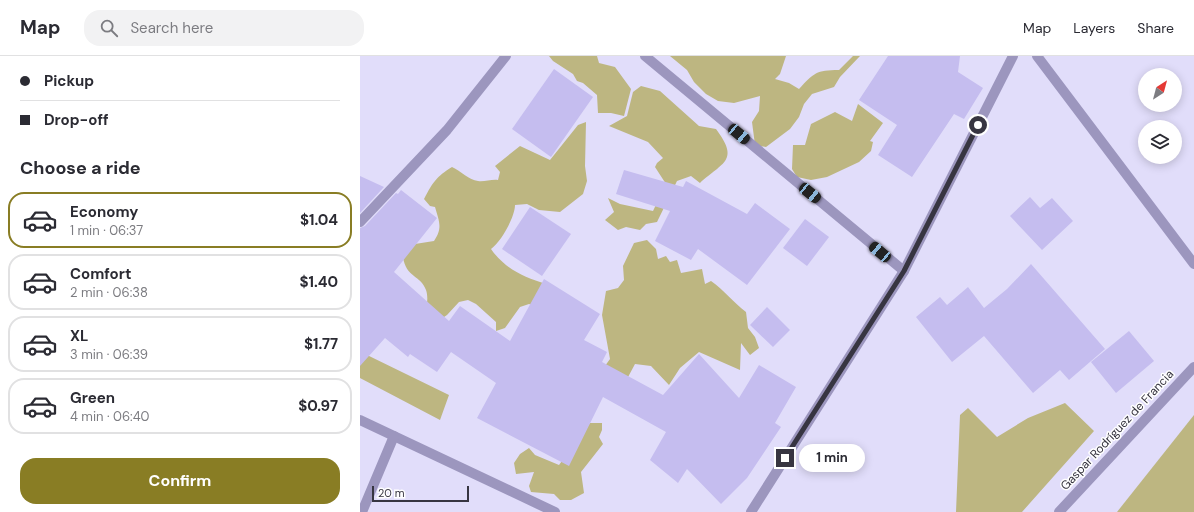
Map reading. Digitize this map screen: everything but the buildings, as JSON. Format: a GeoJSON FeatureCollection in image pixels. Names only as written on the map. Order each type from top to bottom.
{"type":"FeatureCollection","features":[{"type":"Feature","properties":{"kind":"street"},"geometry":{"type":"LineString","coordinates":[[360,222],[447,130],[506,56]]}},
{"type":"Feature","properties":{"kind":"street"},"geometry":{"type":"LineString","coordinates":[[645,56],[904,271]]}},
{"type":"Feature","properties":{"kind":"street"},"geometry":{"type":"LineString","coordinates":[[750,512],[904,271],[1013,56]]}},
{"type":"Feature","properties":{"kind":"street"},"geometry":{"type":"LineString","coordinates":[[1037,56],[1194,264]]}},
{"type":"Feature","properties":{"kind":"street","name":"Gaspar Rodríguez de Francia"},"geometry":{"type":"LineString","coordinates":[[1059,512],[1194,367]]}},
{"type":"Feature","properties":{"kind":"street"},"geometry":{"type":"LineString","coordinates":[[360,420],[555,512]]}},
{"type":"Feature","properties":{"kind":"street"},"geometry":{"type":"LineString","coordinates":[[362,512],[394,436]]}},
{"type":"Feature","properties":{"kind":"shaded area"},"geometry":{"type":"Polygon","coordinates":[[[549,56],[597,56],[599,63],[615,67],[631,89],[624,116],[611,113],[598,113],[597,95],[583,83],[577,81],[573,74],[553,61],[549,56]]]}},
{"type":"Feature","properties":{"kind":"shaded area"},"geometry":{"type":"Polygon","coordinates":[[[670,56],[786,56],[780,74],[775,79],[789,83],[799,89],[812,76],[820,72],[839,70],[853,56],[860,56],[840,77],[834,87],[812,94],[804,104],[799,117],[790,129],[766,147],[755,145],[752,122],[759,111],[760,96],[734,103],[718,101],[706,94],[694,82],[687,70],[670,56]]]}},
{"type":"Feature","properties":{"kind":"shaded area"},"geometry":{"type":"Polygon","coordinates":[[[641,86],[660,91],[699,126],[716,129],[727,148],[728,155],[726,160],[721,165],[700,183],[691,176],[677,181],[657,222],[646,224],[640,230],[626,227],[618,230],[605,220],[614,212],[608,198],[620,204],[653,211],[666,184],[655,167],[663,158],[648,142],[609,126],[627,116],[633,92],[641,86]]]}},
{"type":"Feature","properties":{"kind":"shaded area"},"geometry":{"type":"Polygon","coordinates":[[[858,104],[883,123],[870,141],[873,142],[871,151],[859,162],[827,177],[811,180],[797,177],[792,169],[793,145],[805,145],[811,124],[835,112],[852,121],[858,104]]]}},
{"type":"Feature","properties":{"kind":"shaded area"},"geometry":{"type":"Polygon","coordinates":[[[586,122],[585,166],[587,181],[583,194],[560,212],[539,210],[527,204],[515,205],[513,216],[507,229],[495,246],[491,249],[502,262],[509,267],[530,278],[546,284],[538,307],[529,304],[520,307],[505,328],[496,331],[496,322],[476,304],[468,300],[459,302],[447,315],[432,325],[425,319],[427,293],[424,285],[407,269],[403,257],[415,244],[434,241],[439,232],[438,216],[435,207],[430,206],[424,199],[435,180],[452,167],[475,180],[498,180],[500,172],[495,166],[520,146],[550,160],[578,125],[586,122]]]}},
{"type":"Feature","properties":{"kind":"shaded area"},"geometry":{"type":"Polygon","coordinates":[[[647,240],[656,249],[658,259],[666,256],[670,262],[677,260],[681,273],[702,269],[705,284],[711,281],[746,312],[748,328],[755,337],[759,348],[750,355],[741,343],[740,370],[699,352],[680,368],[669,385],[651,366],[635,364],[620,392],[597,377],[610,359],[602,315],[606,291],[618,288],[624,280],[623,266],[634,243],[647,240]]]}},
{"type":"Feature","properties":{"kind":"shaded area"},"geometry":{"type":"Polygon","coordinates":[[[360,350],[365,354],[449,395],[440,420],[360,378],[360,350]]]}},
{"type":"Feature","properties":{"kind":"shaded area"},"geometry":{"type":"Polygon","coordinates":[[[1065,403],[1094,431],[1022,512],[956,512],[960,415],[968,408],[997,437],[1028,418],[1065,403]]]}},
{"type":"Feature","properties":{"kind":"shaded area"},"geometry":{"type":"Polygon","coordinates":[[[1194,415],[1194,512],[1117,512],[1194,415]]]}},
{"type":"Feature","properties":{"kind":"shaded area"},"geometry":{"type":"Polygon","coordinates":[[[590,423],[602,423],[602,430],[599,437],[603,444],[581,472],[584,493],[571,500],[560,500],[554,494],[531,492],[529,486],[534,472],[516,474],[514,463],[520,454],[529,448],[535,455],[559,465],[590,423]]]}},
{"type":"Feature","properties":{"kind":"route"},"geometry":{"type":"LineString","coordinates":[[785,458],[904,271],[978,125]]}}]}
